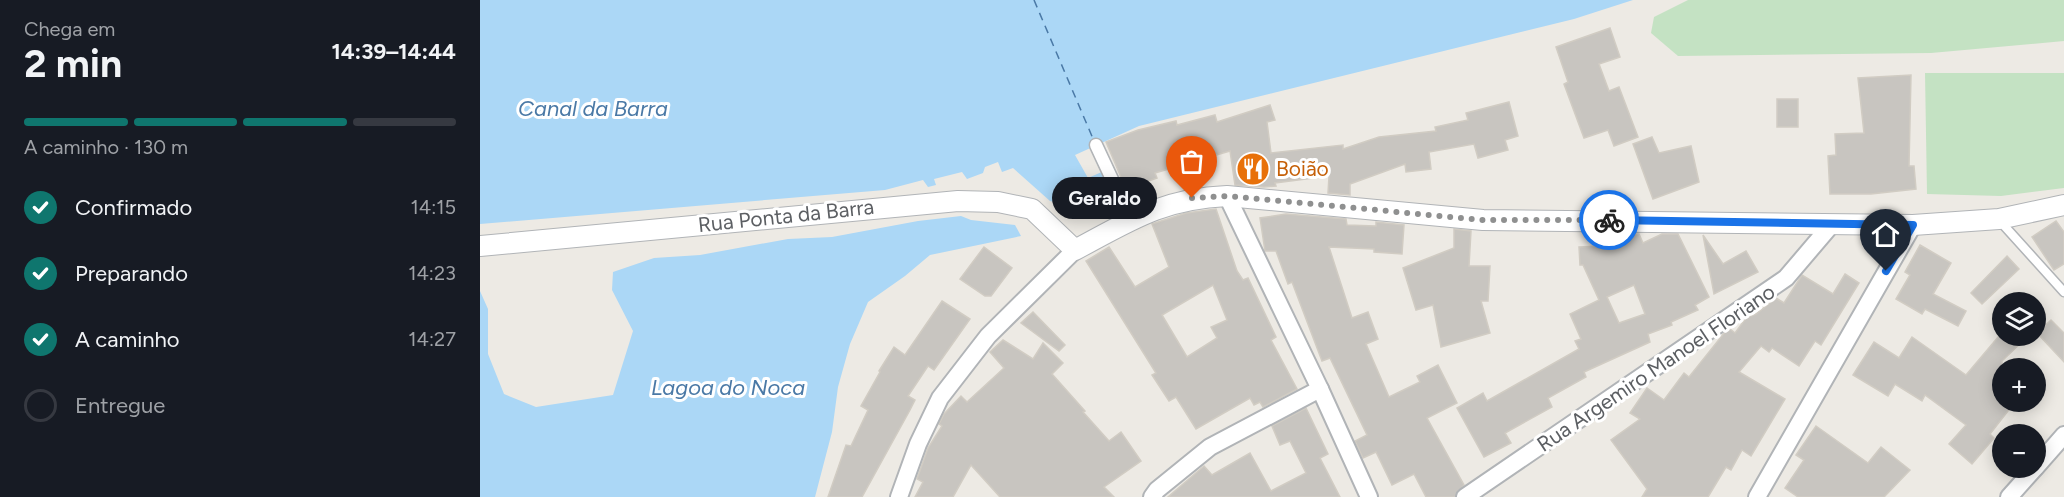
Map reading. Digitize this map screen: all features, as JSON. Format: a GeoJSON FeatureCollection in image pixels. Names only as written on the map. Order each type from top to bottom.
{"type":"FeatureCollection","features":[{"type":"Feature","properties":{"kind":"street"},"geometry":{"type":"LineString","coordinates":[[1096,145],[1131,220]]}},
{"type":"Feature","properties":{"kind":"street"},"geometry":{"type":"LineString","coordinates":[[1227,196],[1369,497]]}},
{"type":"Feature","properties":{"kind":"street"},"geometry":{"type":"LineString","coordinates":[[899,497],[918,444],[940,398],[988,336],[1075,250],[1151,210],[1192,198],[1227,196],[1483,220],[1913,225],[1999,219],[2064,205]]}},
{"type":"Feature","properties":{"kind":"street","name":"Rua Ponta da Barra"},"geometry":{"type":"LineString","coordinates":[[480,246],[958,201],[999,202],[1032,209],[1075,250]]}},
{"type":"Feature","properties":{"kind":"street","name":"Rua Argemiro Manoel Floriano"},"geometry":{"type":"LineString","coordinates":[[1466,497],[1786,278],[1832,224]]}},
{"type":"Feature","properties":{"kind":"street"},"geometry":{"type":"LineString","coordinates":[[1757,497],[1913,225]]}},
{"type":"Feature","properties":{"kind":"street"},"geometry":{"type":"LineString","coordinates":[[1152,497],[1156,490],[1210,447],[1320,389]]}},
{"type":"Feature","properties":{"kind":"street"},"geometry":{"type":"LineString","coordinates":[[2046,455],[2064,435]]}},
{"type":"Feature","properties":{"kind":"street"},"geometry":{"type":"LineString","coordinates":[[2009,497],[2026,478]]}},
{"type":"Feature","properties":{"kind":"lane"},"geometry":{"type":"LineString","coordinates":[[1999,219],[2064,292]]}},
{"type":"Feature","properties":{"kind":"green space"},"geometry":{"type":"Polygon","coordinates":[[[1688,0],[2064,0],[2064,41],[1931,53],[1678,56],[1651,33],[1654,17],[1688,0]]]}},
{"type":"Feature","properties":{"kind":"green space"},"geometry":{"type":"Polygon","coordinates":[[[1925,73],[2064,73],[2064,188],[2001,196],[1927,194],[1925,73]]]}},
{"type":"Feature","properties":{"kind":"water","name":"Canal da Barra"},"geometry":{"type":"Polygon","coordinates":[[[480,0],[1633,0],[1574,19],[1139,126],[1075,155],[1088,178],[1104,171],[1109,192],[1077,207],[1050,201],[1013,168],[1002,172],[998,162],[985,167],[983,173],[967,179],[962,172],[934,179],[936,185],[928,187],[923,180],[885,190],[480,224],[480,0]]]}},
{"type":"Feature","properties":{"kind":"water","name":"Lagoa do Noca"},"geometry":{"type":"Polygon","coordinates":[[[961,216],[971,220],[1015,225],[1021,236],[930,255],[868,302],[850,344],[838,387],[832,432],[815,497],[480,497],[480,291],[488,309],[488,354],[504,394],[536,407],[613,395],[633,331],[612,290],[613,272],[654,258],[700,255],[788,239],[832,237],[918,221],[961,216]]]}},
{"type":"Feature","properties":{"kind":"building"},"geometry":{"type":"Polygon","coordinates":[[[1610,28],[1620,57],[1599,64],[1609,91],[1619,87],[1638,137],[1614,146],[1608,130],[1584,138],[1564,84],[1568,82],[1556,47],[1610,28]]]}},
{"type":"Feature","properties":{"kind":"building"},"geometry":{"type":"Polygon","coordinates":[[[1911,75],[1909,166],[1914,166],[1916,189],[1871,194],[1830,194],[1828,156],[1836,155],[1835,134],[1864,133],[1858,78],[1911,75]]]}},
{"type":"Feature","properties":{"kind":"building"},"geometry":{"type":"Polygon","coordinates":[[[1777,99],[1798,99],[1798,127],[1777,127],[1777,99]]]}},
{"type":"Feature","properties":{"kind":"building"},"geometry":{"type":"Polygon","coordinates":[[[1509,102],[1518,136],[1505,140],[1508,150],[1478,158],[1474,144],[1429,152],[1431,169],[1406,172],[1405,164],[1350,184],[1350,195],[1328,193],[1329,176],[1275,183],[1276,186],[1235,185],[1230,151],[1155,173],[1157,178],[1126,189],[1106,142],[1138,130],[1176,121],[1177,125],[1215,115],[1217,122],[1270,105],[1275,120],[1267,122],[1271,153],[1343,145],[1343,149],[1379,137],[1436,131],[1435,127],[1468,120],[1466,113],[1509,102]]]}},
{"type":"Feature","properties":{"kind":"building"},"geometry":{"type":"Polygon","coordinates":[[[1652,137],[1659,153],[1691,146],[1699,182],[1653,199],[1633,144],[1652,137]]]}},
{"type":"Feature","properties":{"kind":"building"},"geometry":{"type":"Polygon","coordinates":[[[1216,209],[1237,271],[1243,280],[1248,278],[1276,337],[1271,340],[1297,389],[1263,407],[1260,402],[1254,405],[1250,398],[1196,429],[1176,397],[1169,401],[1152,375],[1156,373],[1086,261],[1109,247],[1135,287],[1169,267],[1152,224],[1186,213],[1216,209]],[[1213,285],[1162,315],[1187,357],[1217,338],[1211,327],[1227,320],[1213,285]]]}},
{"type":"Feature","properties":{"kind":"building"},"geometry":{"type":"Polygon","coordinates":[[[1286,214],[1346,219],[1347,225],[1376,226],[1376,222],[1404,225],[1402,254],[1374,252],[1374,249],[1329,247],[1352,318],[1368,312],[1378,339],[1366,344],[1389,397],[1420,382],[1417,376],[1438,365],[1457,403],[1427,418],[1464,485],[1455,497],[1426,497],[1414,474],[1392,485],[1376,452],[1363,458],[1355,441],[1367,435],[1330,358],[1322,361],[1292,282],[1288,284],[1276,251],[1265,251],[1260,218],[1286,214]]]}},
{"type":"Feature","properties":{"kind":"building"},"geometry":{"type":"Polygon","coordinates":[[[2056,221],[2064,232],[2064,264],[2054,270],[2032,237],[2056,221]]]}},
{"type":"Feature","properties":{"kind":"building"},"geometry":{"type":"Polygon","coordinates":[[[1454,229],[1471,231],[1469,266],[1490,266],[1488,301],[1481,301],[1490,333],[1441,347],[1433,305],[1416,310],[1403,268],[1454,248],[1454,229]]]}},
{"type":"Feature","properties":{"kind":"building"},"geometry":{"type":"Polygon","coordinates":[[[1625,234],[1639,234],[1643,243],[1662,234],[1678,234],[1709,297],[1695,305],[1698,310],[1671,322],[1672,325],[1648,334],[1650,342],[1584,372],[1586,377],[1548,398],[1552,407],[1505,433],[1511,443],[1484,457],[1457,408],[1483,393],[1487,401],[1579,349],[1575,341],[1581,339],[1570,314],[1599,300],[1583,265],[1580,265],[1579,247],[1621,245],[1618,237],[1625,234]],[[1634,285],[1607,297],[1619,323],[1645,314],[1634,285]]]}},
{"type":"Feature","properties":{"kind":"building"},"geometry":{"type":"Polygon","coordinates":[[[1703,235],[1723,264],[1746,251],[1758,272],[1714,294],[1703,235]]]}},
{"type":"Feature","properties":{"kind":"building"},"geometry":{"type":"Polygon","coordinates":[[[1920,245],[1951,263],[1933,294],[1966,311],[1958,326],[1925,309],[1922,314],[1896,299],[1910,275],[1905,272],[1920,245]]]}},
{"type":"Feature","properties":{"kind":"building"},"geometry":{"type":"Polygon","coordinates":[[[984,247],[1012,268],[991,296],[985,296],[960,279],[984,247]]]}},
{"type":"Feature","properties":{"kind":"building"},"geometry":{"type":"Polygon","coordinates":[[[2007,256],[2019,269],[1992,292],[1982,304],[1971,293],[2007,256]]]}},
{"type":"Feature","properties":{"kind":"building"},"geometry":{"type":"Polygon","coordinates":[[[1845,274],[1859,283],[1821,345],[1815,341],[1799,366],[1772,348],[1769,352],[1761,346],[1739,372],[1785,399],[1751,456],[1742,450],[1731,470],[1726,467],[1708,497],[1642,497],[1647,489],[1611,440],[1640,419],[1630,413],[1647,388],[1664,400],[1684,373],[1689,377],[1725,332],[1730,329],[1735,333],[1746,318],[1756,314],[1776,298],[1784,303],[1802,275],[1833,294],[1845,274]]]}},
{"type":"Feature","properties":{"kind":"building"},"geometry":{"type":"Polygon","coordinates":[[[942,301],[970,319],[934,370],[928,366],[908,396],[915,400],[862,497],[828,497],[846,445],[851,446],[868,410],[861,406],[879,371],[894,347],[905,355],[942,301]]]}},
{"type":"Feature","properties":{"kind":"building"},"geometry":{"type":"Polygon","coordinates":[[[1033,312],[1065,345],[1059,351],[1021,323],[1033,312]]]}},
{"type":"Feature","properties":{"kind":"building"},"geometry":{"type":"Polygon","coordinates":[[[2051,320],[2064,333],[2064,362],[2046,343],[2046,325],[2051,320]]]}},
{"type":"Feature","properties":{"kind":"building"},"geometry":{"type":"Polygon","coordinates":[[[1912,337],[1966,375],[1992,344],[2018,346],[2005,358],[1992,358],[1992,412],[2007,412],[1998,424],[1992,424],[1990,434],[1992,440],[1972,464],[1949,444],[1966,425],[1925,395],[1922,401],[1895,384],[1888,396],[1853,375],[1874,342],[1899,358],[1912,337]]]}},
{"type":"Feature","properties":{"kind":"building"},"geometry":{"type":"Polygon","coordinates":[[[1003,340],[1033,359],[1043,343],[1063,363],[1052,374],[1085,411],[1083,412],[1109,441],[1121,432],[1141,461],[1104,487],[1114,497],[1000,497],[971,465],[953,497],[915,497],[923,482],[917,479],[928,448],[942,426],[939,424],[944,414],[961,396],[967,402],[1004,368],[990,352],[1003,340]]]}},
{"type":"Feature","properties":{"kind":"building"},"geometry":{"type":"Polygon","coordinates":[[[1306,408],[1328,454],[1320,458],[1340,497],[1168,497],[1204,466],[1212,475],[1250,453],[1271,491],[1306,473],[1290,441],[1280,445],[1272,426],[1306,408]]]}},
{"type":"Feature","properties":{"kind":"building"},"geometry":{"type":"Polygon","coordinates":[[[1816,426],[1868,463],[1881,447],[1910,470],[1884,497],[1798,497],[1785,488],[1804,460],[1796,455],[1816,426]]]}},
{"type":"Feature","properties":{"kind":"ferry route"},"geometry":{"type":"LineString","coordinates":[[1034,0],[1094,141]]}},
{"type":"Feature","properties":{"kind":"way so far"},"geometry":{"type":"LineString","coordinates":[[1192,198],[1227,196],[1483,220],[1609,220]]}},
{"type":"Feature","properties":{"kind":"place","name":"Boião"},"geometry":{"type":"Point","coordinates":[1253,169]}},
{"type":"Feature","properties":{"kind":"place","name":"Geraldo"},"geometry":{"type":"Point","coordinates":[1192,198]}},
{"type":"Feature","properties":{"kind":"route"},"geometry":{"type":"LineString","coordinates":[[1609,220],[1913,225],[1886,271]]}}]}
